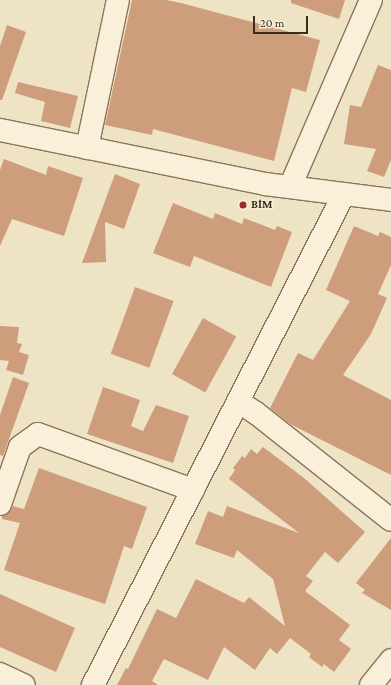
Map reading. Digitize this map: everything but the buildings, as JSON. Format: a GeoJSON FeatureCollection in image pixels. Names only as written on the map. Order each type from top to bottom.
{"type":"FeatureCollection","features":[{"type":"Feature","properties":{"kind":"street"},"geometry":{"type":"LineString","coordinates":[[86,148],[118,0]]}},
{"type":"Feature","properties":{"kind":"street"},"geometry":{"type":"LineString","coordinates":[[290,187],[371,0]]}},
{"type":"Feature","properties":{"kind":"street"},"geometry":{"type":"LineString","coordinates":[[1,134],[86,148],[290,187],[391,200]]}},
{"type":"Feature","properties":{"kind":"street"},"geometry":{"type":"LineString","coordinates":[[93,685],[344,194]]}},
{"type":"Feature","properties":{"kind":"street"},"geometry":{"type":"LineString","coordinates":[[238,401],[256,413],[391,520]]}},
{"type":"Feature","properties":{"kind":"street"},"geometry":{"type":"LineString","coordinates":[[0,504],[20,447],[38,434],[192,490]]}},
{"type":"Feature","properties":{"kind":"street"},"geometry":{"type":"LineString","coordinates":[[371,685],[391,660]]}},
{"type":"Feature","properties":{"kind":"street"},"geometry":{"type":"LineString","coordinates":[[0,674],[24,685]]}},
{"type":"Feature","properties":{"kind":"place","name":"BİM"},"geometry":{"type":"Point","coordinates":[243,205]}}]}
